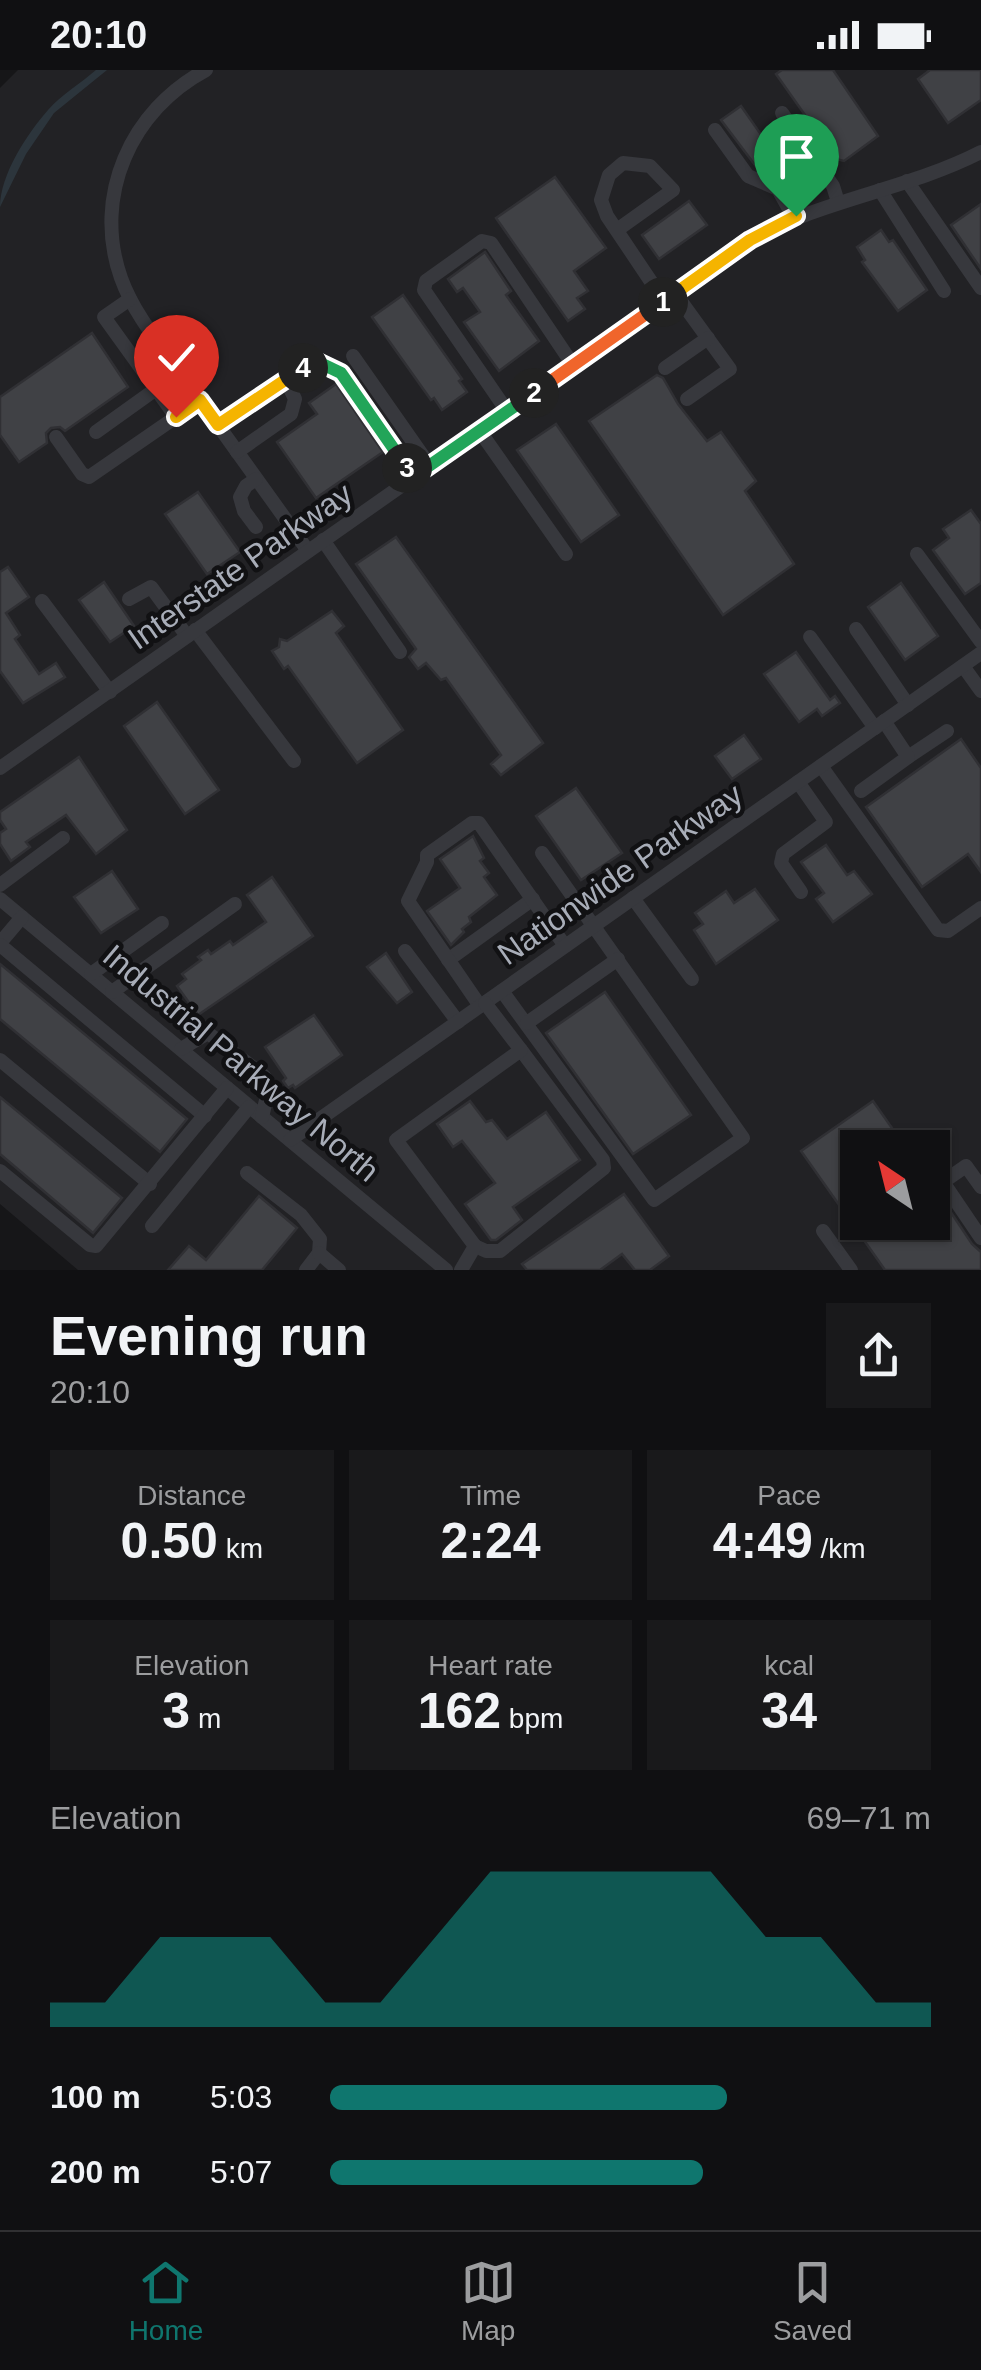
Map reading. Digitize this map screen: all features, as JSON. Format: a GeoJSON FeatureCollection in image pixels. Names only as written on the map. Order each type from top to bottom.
{"type":"FeatureCollection","features":[{"type":"Feature","properties":{"kind":"street"},"geometry":{"type":"LineString","coordinates":[[206,70],[176,88],[149,115],[127,150],[118,173],[112,234],[115,258],[130,299],[308,551]]}},
{"type":"Feature","properties":{"kind":"street"},"geometry":{"type":"LineString","coordinates":[[782,113],[833,186],[838,202]]}},
{"type":"Feature","properties":{"kind":"street"},"geometry":{"type":"LineString","coordinates":[[715,130],[748,176],[778,189],[794,218]]}},
{"type":"Feature","properties":{"kind":"street","name":"Interstate Parkway"},"geometry":{"type":"LineString","coordinates":[[2,762],[110,692],[750,240],[794,218],[907,182],[981,152]]}},
{"type":"Feature","properties":{"kind":"street"},"geometry":{"type":"LineString","coordinates":[[618,230],[673,190],[650,166],[623,163],[609,175],[601,200],[618,230],[730,369],[688,399]]}},
{"type":"Feature","properties":{"kind":"street"},"geometry":{"type":"LineString","coordinates":[[907,182],[981,288]]}},
{"type":"Feature","properties":{"kind":"street"},"geometry":{"type":"LineString","coordinates":[[880,190],[944,290]]}},
{"type":"Feature","properties":{"kind":"street"},"geometry":{"type":"LineString","coordinates":[[507,411],[424,290],[426,280],[482,242],[491,243],[573,365]]}},
{"type":"Feature","properties":{"kind":"street"},"geometry":{"type":"LineString","coordinates":[[130,299],[104,317],[176,417]]}},
{"type":"Feature","properties":{"kind":"street"},"geometry":{"type":"LineString","coordinates":[[665,368],[708,338]]}},
{"type":"Feature","properties":{"kind":"street"},"geometry":{"type":"LineString","coordinates":[[354,356],[430,466]]}},
{"type":"Feature","properties":{"kind":"street"},"geometry":{"type":"LineString","coordinates":[[218,425],[318,362],[341,373],[413,477]]}},
{"type":"Feature","properties":{"kind":"street"},"geometry":{"type":"LineString","coordinates":[[237,452],[291,414],[295,398],[286,380]]}},
{"type":"Feature","properties":{"kind":"street"},"geometry":{"type":"LineString","coordinates":[[96,432],[156,390]]}},
{"type":"Feature","properties":{"kind":"street"},"geometry":{"type":"LineString","coordinates":[[56,437],[88,478],[200,400]]}},
{"type":"Feature","properties":{"kind":"street"},"geometry":{"type":"LineString","coordinates":[[480,430],[566,554]]}},
{"type":"Feature","properties":{"kind":"street"},"geometry":{"type":"LineString","coordinates":[[256,479],[246,486],[240,498],[256,528]]}},
{"type":"Feature","properties":{"kind":"street"},"geometry":{"type":"LineString","coordinates":[[323,540],[400,652]]}},
{"type":"Feature","properties":{"kind":"street"},"geometry":{"type":"LineString","coordinates":[[917,554],[981,651]]}},
{"type":"Feature","properties":{"kind":"street"},"geometry":{"type":"LineString","coordinates":[[128,599],[151,587],[294,761]]}},
{"type":"Feature","properties":{"kind":"street"},"geometry":{"type":"LineString","coordinates":[[42,601],[110,692]]}},
{"type":"Feature","properties":{"kind":"street"},"geometry":{"type":"LineString","coordinates":[[856,629],[908,704]]}},
{"type":"Feature","properties":{"kind":"street"},"geometry":{"type":"LineString","coordinates":[[810,637],[908,757]]}},
{"type":"Feature","properties":{"kind":"street","name":"Nationwide Parkway"},"geometry":{"type":"LineString","coordinates":[[290,1140],[981,651]]}},
{"type":"Feature","properties":{"kind":"street"},"geometry":{"type":"LineString","coordinates":[[963,666],[981,692]]}},
{"type":"Feature","properties":{"kind":"street"},"geometry":{"type":"LineString","coordinates":[[861,791],[947,731]]}},
{"type":"Feature","properties":{"kind":"street"},"geometry":{"type":"LineString","coordinates":[[821,766],[938,930],[948,930],[981,908]]}},
{"type":"Feature","properties":{"kind":"street"},"geometry":{"type":"LineString","coordinates":[[798,782],[826,822],[783,854],[781,863],[802,892]]}},
{"type":"Feature","properties":{"kind":"street"},"geometry":{"type":"LineString","coordinates":[[521,1050],[396,1140],[475,1246],[486,1251],[500,1251],[604,1168],[603,1160],[521,1050],[448,960],[408,901],[427,855],[472,824],[480,824],[566,946]]}},
{"type":"Feature","properties":{"kind":"street"},"geometry":{"type":"LineString","coordinates":[[0,885],[64,838]]}},
{"type":"Feature","properties":{"kind":"street"},"geometry":{"type":"LineString","coordinates":[[502,991],[654,1200],[743,1138],[542,853]]}},
{"type":"Feature","properties":{"kind":"street","name":"Industrial Parkway North"},"geometry":{"type":"LineString","coordinates":[[0,898],[446,1270]]}},
{"type":"Feature","properties":{"kind":"street"},"geometry":{"type":"LineString","coordinates":[[633,898],[692,978]]}},
{"type":"Feature","properties":{"kind":"street"},"geometry":{"type":"LineString","coordinates":[[448,960],[533,900]]}},
{"type":"Feature","properties":{"kind":"street"},"geometry":{"type":"LineString","coordinates":[[112,992],[235,904]]}},
{"type":"Feature","properties":{"kind":"street"},"geometry":{"type":"LineString","coordinates":[[22,917],[0,944],[205,1116]]}},
{"type":"Feature","properties":{"kind":"street"},"geometry":{"type":"LineString","coordinates":[[91,974],[162,923]]}},
{"type":"Feature","properties":{"kind":"street"},"geometry":{"type":"LineString","coordinates":[[405,952],[458,1022]]}},
{"type":"Feature","properties":{"kind":"street"},"geometry":{"type":"LineString","coordinates":[[527,1022],[618,960]]}},
{"type":"Feature","properties":{"kind":"street"},"geometry":{"type":"LineString","coordinates":[[152,1226],[256,1112],[268,1092],[264,1076],[208,1033],[181,1049]]}},
{"type":"Feature","properties":{"kind":"street"},"geometry":{"type":"LineString","coordinates":[[0,1060],[150,1184]]}},
{"type":"Feature","properties":{"kind":"street"},"geometry":{"type":"LineString","coordinates":[[0,1171],[96,1246],[227,1088]]}},
{"type":"Feature","properties":{"kind":"street"},"geometry":{"type":"LineString","coordinates":[[981,1187],[966,1166],[943,1182],[981,1238]]}},
{"type":"Feature","properties":{"kind":"street"},"geometry":{"type":"LineString","coordinates":[[247,1173],[302,1215],[320,1239],[318,1253],[306,1270]]}},
{"type":"Feature","properties":{"kind":"street"},"geometry":{"type":"LineString","coordinates":[[823,1231],[851,1270]]}},
{"type":"Feature","properties":{"kind":"street"},"geometry":{"type":"LineString","coordinates":[[461,1270],[475,1246]]}},
{"type":"Feature","properties":{"kind":"street"},"geometry":{"type":"LineString","coordinates":[[318,1253],[339,1270]]}},
{"type":"Feature","properties":{"kind":"shaded area"},"geometry":{"type":"Polygon","coordinates":[[[18,70],[981,70],[981,1270],[78,1270],[0,1204],[0,88],[18,70]]]}},
{"type":"Feature","properties":{"kind":"shaded area"},"geometry":{"type":"Polygon","coordinates":[[[96,70],[107,70],[54,113],[26,154],[0,207],[10,169],[32,131],[53,105],[96,70]]]}},
{"type":"Feature","properties":{"kind":"building"},"geometry":{"type":"Polygon","coordinates":[[[782,70],[833,70],[878,136],[844,161],[836,159],[776,74],[782,70]]]}},
{"type":"Feature","properties":{"kind":"building"},"geometry":{"type":"Polygon","coordinates":[[[930,70],[981,70],[981,100],[948,123],[918,79],[930,70]]]}},
{"type":"Feature","properties":{"kind":"building"},"geometry":{"type":"Polygon","coordinates":[[[741,106],[776,156],[758,169],[721,120],[741,106]]]}},
{"type":"Feature","properties":{"kind":"building"},"geometry":{"type":"Polygon","coordinates":[[[555,177],[606,248],[574,271],[588,291],[577,298],[585,309],[568,321],[496,218],[555,177]]]}},
{"type":"Feature","properties":{"kind":"building"},"geometry":{"type":"Polygon","coordinates":[[[689,201],[707,225],[659,259],[642,235],[689,201]]]}},
{"type":"Feature","properties":{"kind":"building"},"geometry":{"type":"Polygon","coordinates":[[[981,204],[981,269],[951,225],[981,204]]]}},
{"type":"Feature","properties":{"kind":"building"},"geometry":{"type":"Polygon","coordinates":[[[881,230],[889,242],[893,240],[927,290],[898,311],[862,262],[865,260],[857,247],[881,230]]]}},
{"type":"Feature","properties":{"kind":"building"},"geometry":{"type":"Polygon","coordinates":[[[485,252],[511,291],[506,295],[539,341],[499,371],[464,322],[480,312],[463,288],[457,292],[448,279],[485,252]]]}},
{"type":"Feature","properties":{"kind":"building"},"geometry":{"type":"Polygon","coordinates":[[[403,295],[467,392],[442,410],[372,317],[403,295]]]}},
{"type":"Feature","properties":{"kind":"building"},"geometry":{"type":"Polygon","coordinates":[[[92,333],[128,387],[65,431],[51,428],[46,433],[47,443],[19,462],[0,435],[0,397],[92,333]]]}},
{"type":"Feature","properties":{"kind":"building"},"geometry":{"type":"Polygon","coordinates":[[[657,375],[707,441],[721,432],[756,481],[745,491],[794,564],[723,615],[589,421],[657,375]]]}},
{"type":"Feature","properties":{"kind":"building"},"geometry":{"type":"Polygon","coordinates":[[[336,384],[383,452],[316,498],[277,442],[317,414],[309,403],[336,384]]]}},
{"type":"Feature","properties":{"kind":"building"},"geometry":{"type":"Polygon","coordinates":[[[556,424],[619,515],[581,542],[517,450],[556,424]]]}},
{"type":"Feature","properties":{"kind":"building"},"geometry":{"type":"Polygon","coordinates":[[[198,492],[240,552],[207,574],[165,514],[198,492]]]}},
{"type":"Feature","properties":{"kind":"building"},"geometry":{"type":"Polygon","coordinates":[[[971,510],[981,524],[981,583],[965,594],[933,550],[949,538],[943,529],[971,510]]]}},
{"type":"Feature","properties":{"kind":"building"},"geometry":{"type":"Polygon","coordinates":[[[396,537],[543,743],[501,775],[491,764],[501,755],[446,678],[441,680],[426,663],[418,669],[409,657],[416,649],[356,564],[396,537]]]}},
{"type":"Feature","properties":{"kind":"building"},"geometry":{"type":"Polygon","coordinates":[[[8,567],[29,597],[6,613],[20,635],[15,639],[39,674],[56,663],[65,677],[23,703],[0,671],[0,572],[8,567]]]}},
{"type":"Feature","properties":{"kind":"building"},"geometry":{"type":"Polygon","coordinates":[[[104,582],[134,626],[110,642],[79,600],[104,582]]]}},
{"type":"Feature","properties":{"kind":"building"},"geometry":{"type":"Polygon","coordinates":[[[901,583],[938,636],[905,660],[868,607],[901,583]]]}},
{"type":"Feature","properties":{"kind":"building"},"geometry":{"type":"Polygon","coordinates":[[[332,611],[344,626],[336,633],[403,730],[357,763],[288,666],[284,669],[272,651],[279,647],[280,639],[287,641],[332,611]]]}},
{"type":"Feature","properties":{"kind":"building"},"geometry":{"type":"Polygon","coordinates":[[[796,652],[830,700],[835,696],[840,703],[822,716],[817,709],[799,722],[764,674],[796,652]]]}},
{"type":"Feature","properties":{"kind":"building"},"geometry":{"type":"Polygon","coordinates":[[[157,702],[219,790],[185,814],[124,726],[157,702]]]}},
{"type":"Feature","properties":{"kind":"building"},"geometry":{"type":"Polygon","coordinates":[[[744,735],[761,759],[732,779],[715,756],[744,735]]]}},
{"type":"Feature","properties":{"kind":"building"},"geometry":{"type":"Polygon","coordinates":[[[961,739],[981,768],[981,872],[968,854],[922,887],[866,807],[961,739]]]}},
{"type":"Feature","properties":{"kind":"building"},"geometry":{"type":"Polygon","coordinates":[[[79,757],[127,830],[96,854],[66,815],[26,842],[30,847],[11,861],[0,844],[0,833],[6,829],[0,812],[79,757]]]}},
{"type":"Feature","properties":{"kind":"building"},"geometry":{"type":"Polygon","coordinates":[[[576,788],[622,853],[581,880],[536,816],[576,788]]]}},
{"type":"Feature","properties":{"kind":"building"},"geometry":{"type":"Polygon","coordinates":[[[473,836],[484,858],[480,861],[489,873],[484,877],[497,895],[469,917],[471,922],[451,945],[427,911],[460,888],[440,859],[473,836]]]}},
{"type":"Feature","properties":{"kind":"building"},"geometry":{"type":"Polygon","coordinates":[[[826,845],[847,875],[854,871],[872,894],[833,922],[816,899],[824,893],[801,862],[826,845]]]}},
{"type":"Feature","properties":{"kind":"building"},"geometry":{"type":"Polygon","coordinates":[[[112,871],[138,909],[101,933],[74,897],[112,871]]]}},
{"type":"Feature","properties":{"kind":"building"},"geometry":{"type":"Polygon","coordinates":[[[272,877],[313,936],[198,1015],[177,986],[186,979],[182,974],[208,950],[211,954],[230,941],[233,945],[266,922],[247,895],[272,877]]]}},
{"type":"Feature","properties":{"kind":"building"},"geometry":{"type":"Polygon","coordinates":[[[755,889],[778,920],[716,964],[694,930],[703,924],[695,913],[726,891],[734,903],[755,889]]]}},
{"type":"Feature","properties":{"kind":"building"},"geometry":{"type":"Polygon","coordinates":[[[386,953],[412,992],[397,1003],[367,967],[386,953]]]}},
{"type":"Feature","properties":{"kind":"building"},"geometry":{"type":"Polygon","coordinates":[[[0,964],[187,1119],[160,1152],[0,1019],[0,964]]]}},
{"type":"Feature","properties":{"kind":"building"},"geometry":{"type":"Polygon","coordinates":[[[605,992],[691,1115],[633,1154],[546,1033],[605,992]]]}},
{"type":"Feature","properties":{"kind":"building"},"geometry":{"type":"Polygon","coordinates":[[[314,1015],[342,1055],[295,1088],[288,1088],[283,1081],[286,1078],[265,1047],[314,1015]]]}},
{"type":"Feature","properties":{"kind":"building"},"geometry":{"type":"Polygon","coordinates":[[[0,1097],[122,1198],[93,1233],[0,1154],[0,1097]]]}},
{"type":"Feature","properties":{"kind":"building"},"geometry":{"type":"Polygon","coordinates":[[[470,1101],[486,1122],[492,1120],[507,1139],[546,1112],[580,1160],[513,1207],[522,1220],[496,1240],[491,1240],[465,1204],[495,1183],[462,1141],[453,1147],[437,1124],[470,1101]]]}},
{"type":"Feature","properties":{"kind":"building"},"geometry":{"type":"Polygon","coordinates":[[[873,1101],[893,1130],[840,1130],[840,1206],[801,1151],[873,1101]]]}},
{"type":"Feature","properties":{"kind":"building"},"geometry":{"type":"Polygon","coordinates":[[[624,1194],[669,1256],[650,1270],[635,1270],[622,1254],[600,1270],[527,1270],[522,1264],[624,1194]]]}},
{"type":"Feature","properties":{"kind":"building"},"geometry":{"type":"Polygon","coordinates":[[[259,1196],[297,1228],[262,1270],[168,1270],[189,1246],[206,1260],[259,1196]]]}},
{"type":"Feature","properties":{"kind":"building"},"geometry":{"type":"Polygon","coordinates":[[[950,1211],[981,1252],[981,1270],[885,1270],[864,1240],[950,1240],[950,1211]]]}},
{"type":"Feature","properties":{"kind":"route"},"geometry":{"type":"LineString","coordinates":[[176,417],[200,400],[218,425],[318,362],[341,373],[413,477],[750,240],[796,216]]}}]}
